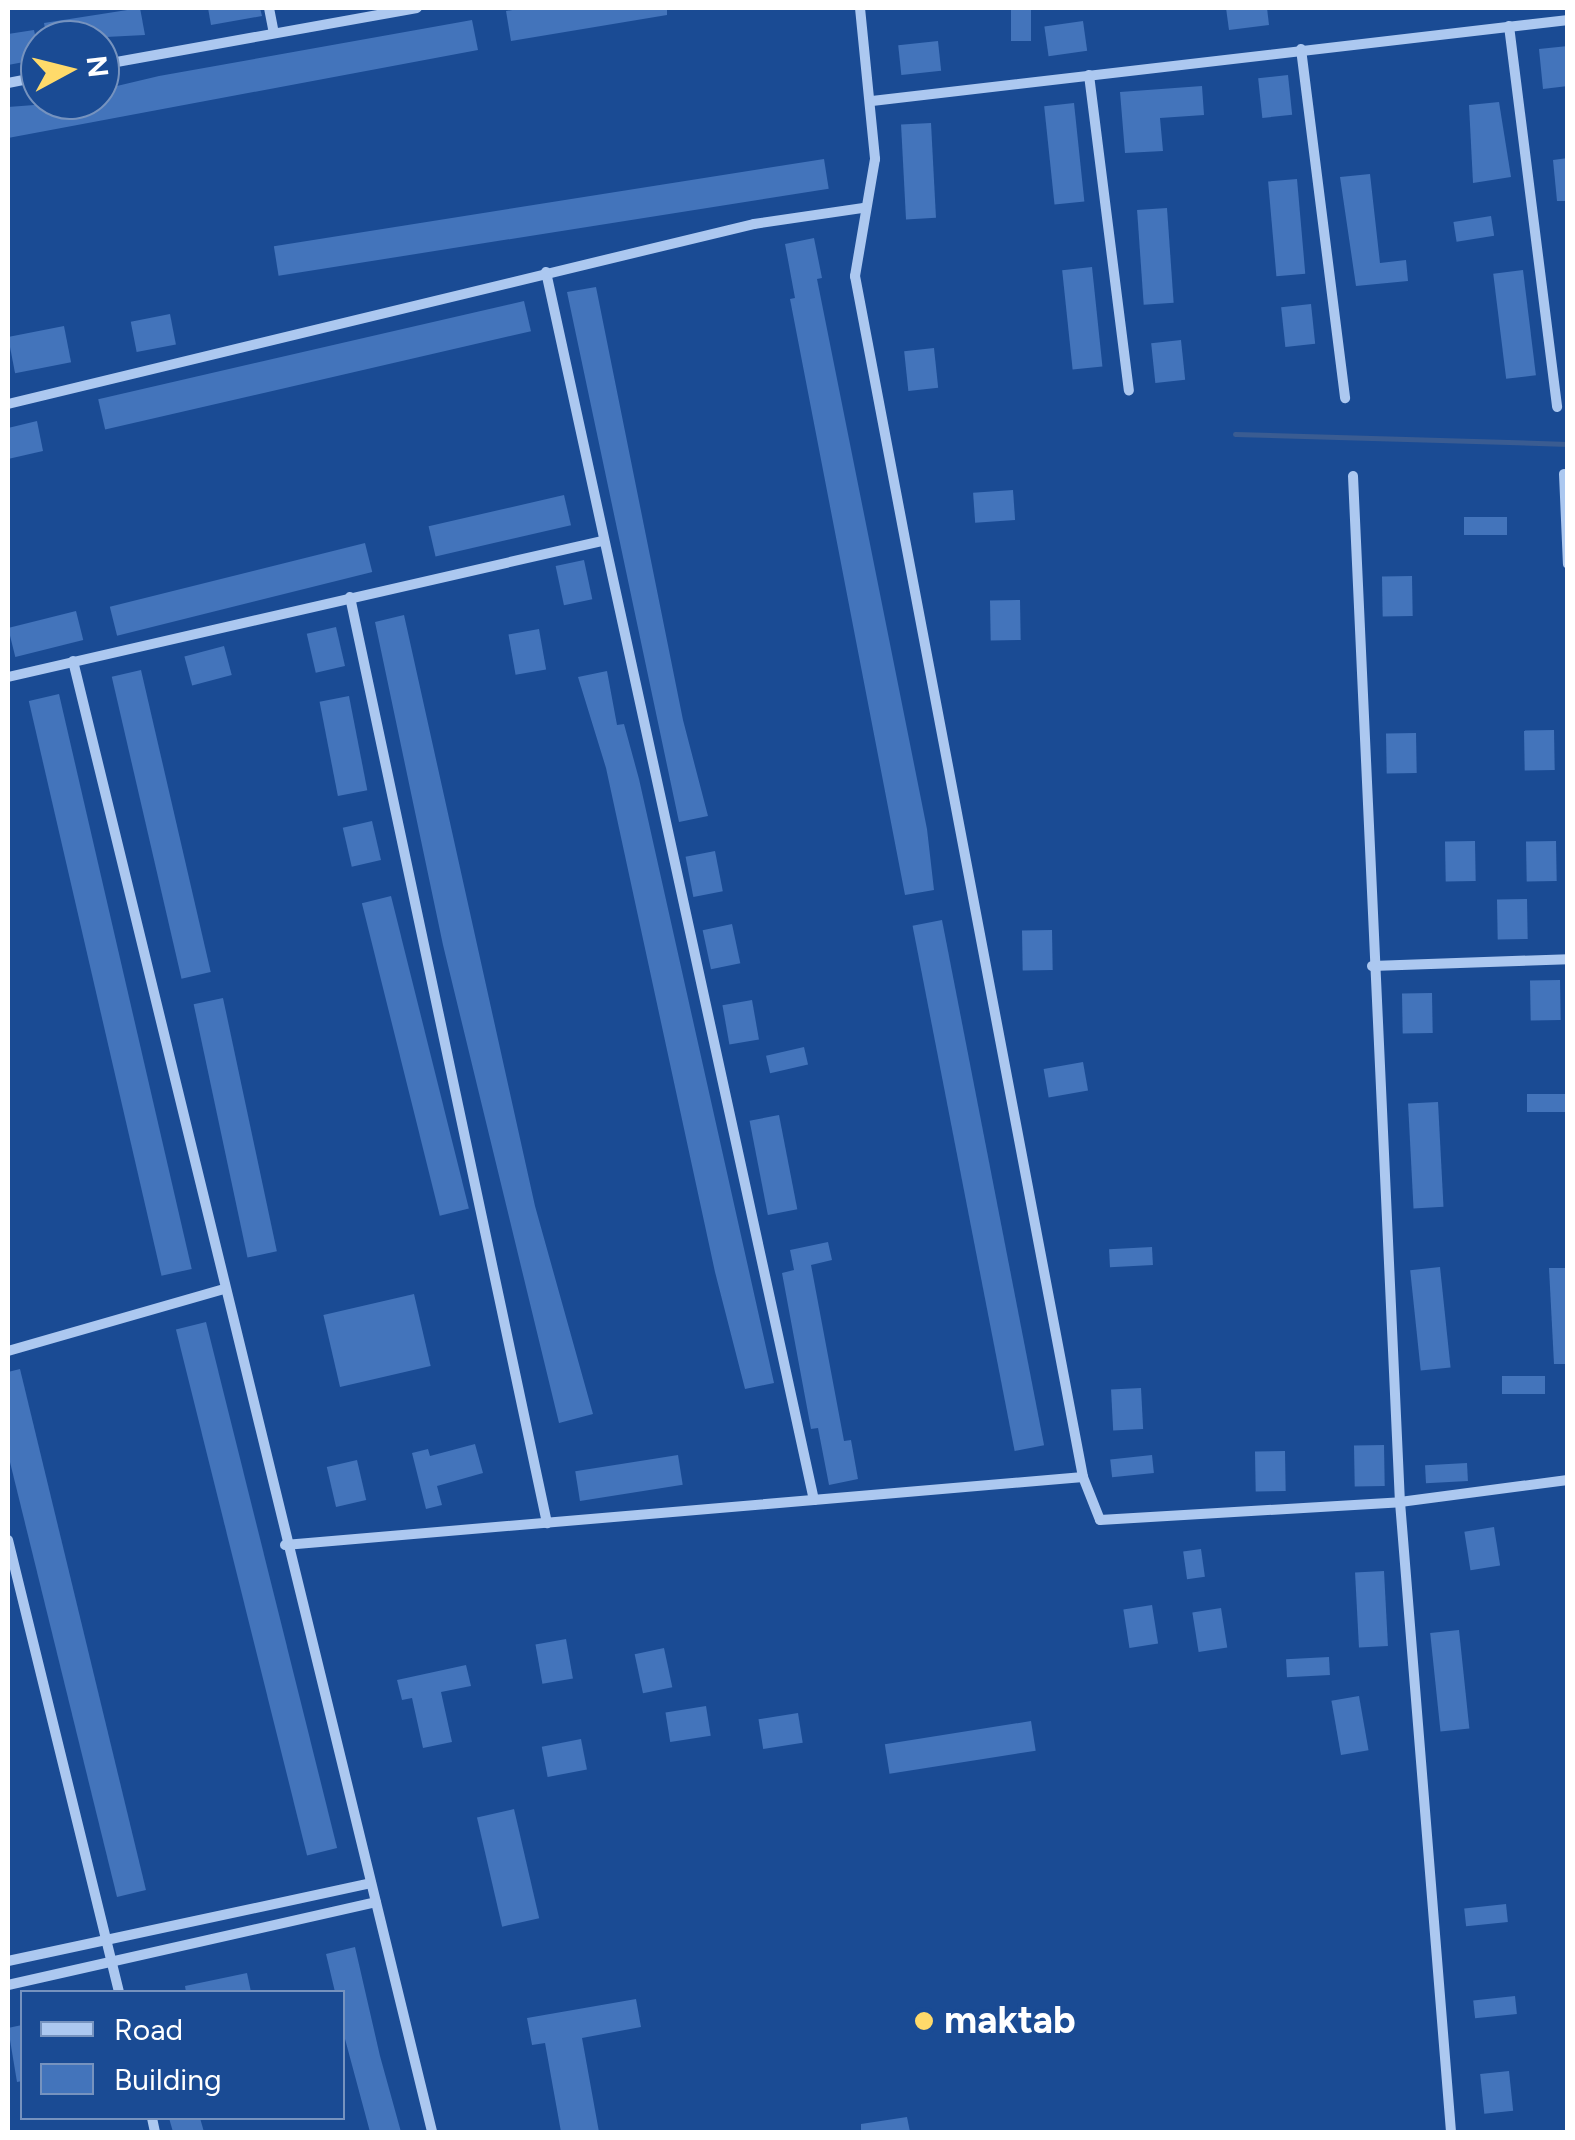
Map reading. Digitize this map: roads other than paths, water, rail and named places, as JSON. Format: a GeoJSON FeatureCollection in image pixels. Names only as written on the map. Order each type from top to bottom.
{"type":"FeatureCollection","features":[{"type":"Feature","properties":{"kind":"street"},"geometry":{"type":"LineString","coordinates":[[269,8],[274,33]]}},
{"type":"Feature","properties":{"kind":"street"},"geometry":{"type":"LineString","coordinates":[[120,62],[417,8]]}},
{"type":"Feature","properties":{"kind":"street"},"geometry":{"type":"LineString","coordinates":[[860,8],[875,160],[862,208],[855,276],[1083,1478],[1100,1520],[1130,1522],[1400,1502],[1568,1480]]}},
{"type":"Feature","properties":{"kind":"street"},"geometry":{"type":"LineString","coordinates":[[872,101],[1568,20]]}},
{"type":"Feature","properties":{"kind":"street"},"geometry":{"type":"LineString","coordinates":[[1509,26],[1557,407]]}},
{"type":"Feature","properties":{"kind":"street"},"geometry":{"type":"LineString","coordinates":[[1301,49],[1345,398]]}},
{"type":"Feature","properties":{"kind":"street"},"geometry":{"type":"LineString","coordinates":[[1089,75],[1129,390]]}},
{"type":"Feature","properties":{"kind":"street"},"geometry":{"type":"LineString","coordinates":[[8,404],[754,224],[862,208]]}},
{"type":"Feature","properties":{"kind":"street"},"geometry":{"type":"LineString","coordinates":[[546,272],[814,1500]]}},
{"type":"Feature","properties":{"kind":"street"},"geometry":{"type":"LineString","coordinates":[[1564,474],[1568,564]]}},
{"type":"Feature","properties":{"kind":"street"},"geometry":{"type":"LineString","coordinates":[[1353,476],[1372,966],[1400,1502],[1451,2132]]}},
{"type":"Feature","properties":{"kind":"street"},"geometry":{"type":"LineString","coordinates":[[8,677],[602,541]]}},
{"type":"Feature","properties":{"kind":"street"},"geometry":{"type":"LineString","coordinates":[[350,597],[547,1523]]}},
{"type":"Feature","properties":{"kind":"street"},"geometry":{"type":"LineString","coordinates":[[73,661],[221,1290],[432,2132]]}},
{"type":"Feature","properties":{"kind":"street"},"geometry":{"type":"LineString","coordinates":[[1372,966],[1568,959]]}},
{"type":"Feature","properties":{"kind":"street"},"geometry":{"type":"LineString","coordinates":[[8,1350],[221,1290]]}},
{"type":"Feature","properties":{"kind":"street"},"geometry":{"type":"LineString","coordinates":[[285,1544],[1083,1478]]}},
{"type":"Feature","properties":{"kind":"street"},"geometry":{"type":"LineString","coordinates":[[8,1540],[118,1990]]}},
{"type":"Feature","properties":{"kind":"street"},"geometry":{"type":"LineString","coordinates":[[8,1961],[372,1883]]}},
{"type":"Feature","properties":{"kind":"street"},"geometry":{"type":"LineString","coordinates":[[8,1985],[376,1902]]}},
{"type":"Feature","properties":{"kind":"waterway"},"geometry":{"type":"LineString","coordinates":[[1235,434],[1568,444]]}},
{"type":"Feature","properties":{"kind":"place","name":"maktab"},"geometry":{"type":"Point","coordinates":[924,2021]}}]}
